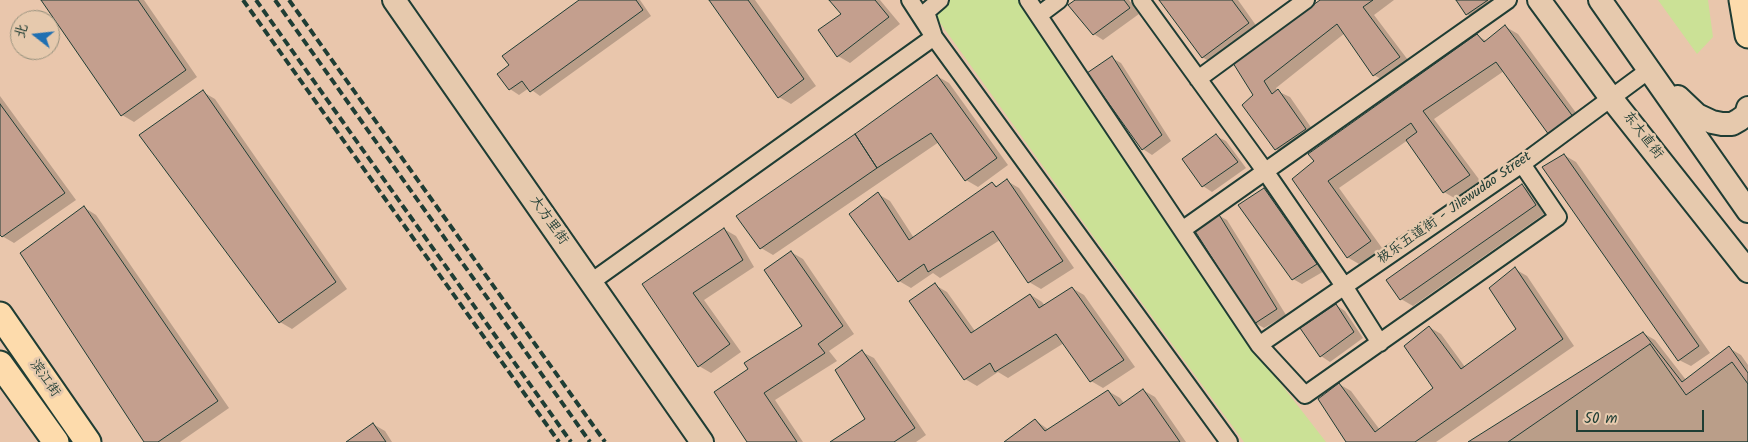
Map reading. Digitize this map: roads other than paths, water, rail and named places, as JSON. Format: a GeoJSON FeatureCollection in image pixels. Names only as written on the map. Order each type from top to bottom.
{"type":"FeatureCollection","features":[{"type":"Feature","properties":{"kind":"main road","name":"大方里街"},"geometry":{"type":"LineString","coordinates":[[394,0],[595,279],[716,442]]}},
{"type":"Feature","properties":{"kind":"main road","name":"大方里街"},"geometry":{"type":"LineString","coordinates":[[410,0],[702,442]]}},
{"type":"Feature","properties":{"kind":"main road","name":"东大直街"},"geometry":{"type":"LineString","coordinates":[[1539,0],[1611,98],[1748,270]]}},
{"type":"Feature","properties":{"kind":"main road"},"geometry":{"type":"LineString","coordinates":[[1600,0],[1748,212]]}},
{"type":"Feature","properties":{"kind":"main road"},"geometry":{"type":"LineString","coordinates":[[1742,0],[1748,35]]}},
{"type":"Feature","properties":{"kind":"main road"},"geometry":{"type":"LineString","coordinates":[[1649,70],[1697,116],[1712,122],[1732,124],[1746,115],[1748,108]]}},
{"type":"Feature","properties":{"kind":"main road","name":"滨江街"},"geometry":{"type":"LineString","coordinates":[[0,315],[88,442]]}},
{"type":"Feature","properties":{"kind":"main road","name":"滨江街"},"geometry":{"type":"LineString","coordinates":[[0,364],[56,442]]}},
{"type":"Feature","properties":{"kind":"street"},"geometry":{"type":"LineString","coordinates":[[910,0],[934,37],[1229,442]]}},
{"type":"Feature","properties":{"kind":"street"},"geometry":{"type":"LineString","coordinates":[[934,37],[926,12],[940,0]]}},
{"type":"Feature","properties":{"kind":"street"},"geometry":{"type":"LineString","coordinates":[[1028,0],[1258,345],[1305,395],[1558,217],[1522,164]]}},
{"type":"Feature","properties":{"kind":"street"},"geometry":{"type":"LineString","coordinates":[[1038,15],[1059,0]]}},
{"type":"Feature","properties":{"kind":"street"},"geometry":{"type":"LineString","coordinates":[[1141,0],[1265,172],[1344,286],[1380,343]]}},
{"type":"Feature","properties":{"kind":"street"},"geometry":{"type":"LineString","coordinates":[[1198,80],[1306,0]]}},
{"type":"Feature","properties":{"kind":"street"},"geometry":{"type":"LineString","coordinates":[[1182,230],[1508,0]]}},
{"type":"Feature","properties":{"kind":"street"},"geometry":{"type":"LineString","coordinates":[[595,279],[934,37]]}},
{"type":"Feature","properties":{"kind":"street","name":"极乐五道街 - Jilewudao Street"},"geometry":{"type":"LineString","coordinates":[[1258,345],[1522,164],[1649,70]]}},
{"type":"Feature","properties":{"kind":"railway"},"geometry":{"type":"LineString","coordinates":[[243,0],[559,442]]}},
{"type":"Feature","properties":{"kind":"railway"},"geometry":{"type":"LineString","coordinates":[[256,0],[571,442]]}},
{"type":"Feature","properties":{"kind":"railway"},"geometry":{"type":"LineString","coordinates":[[275,0],[590,442]]}},
{"type":"Feature","properties":{"kind":"railway"},"geometry":{"type":"LineString","coordinates":[[289,0],[605,442]]}}]}
